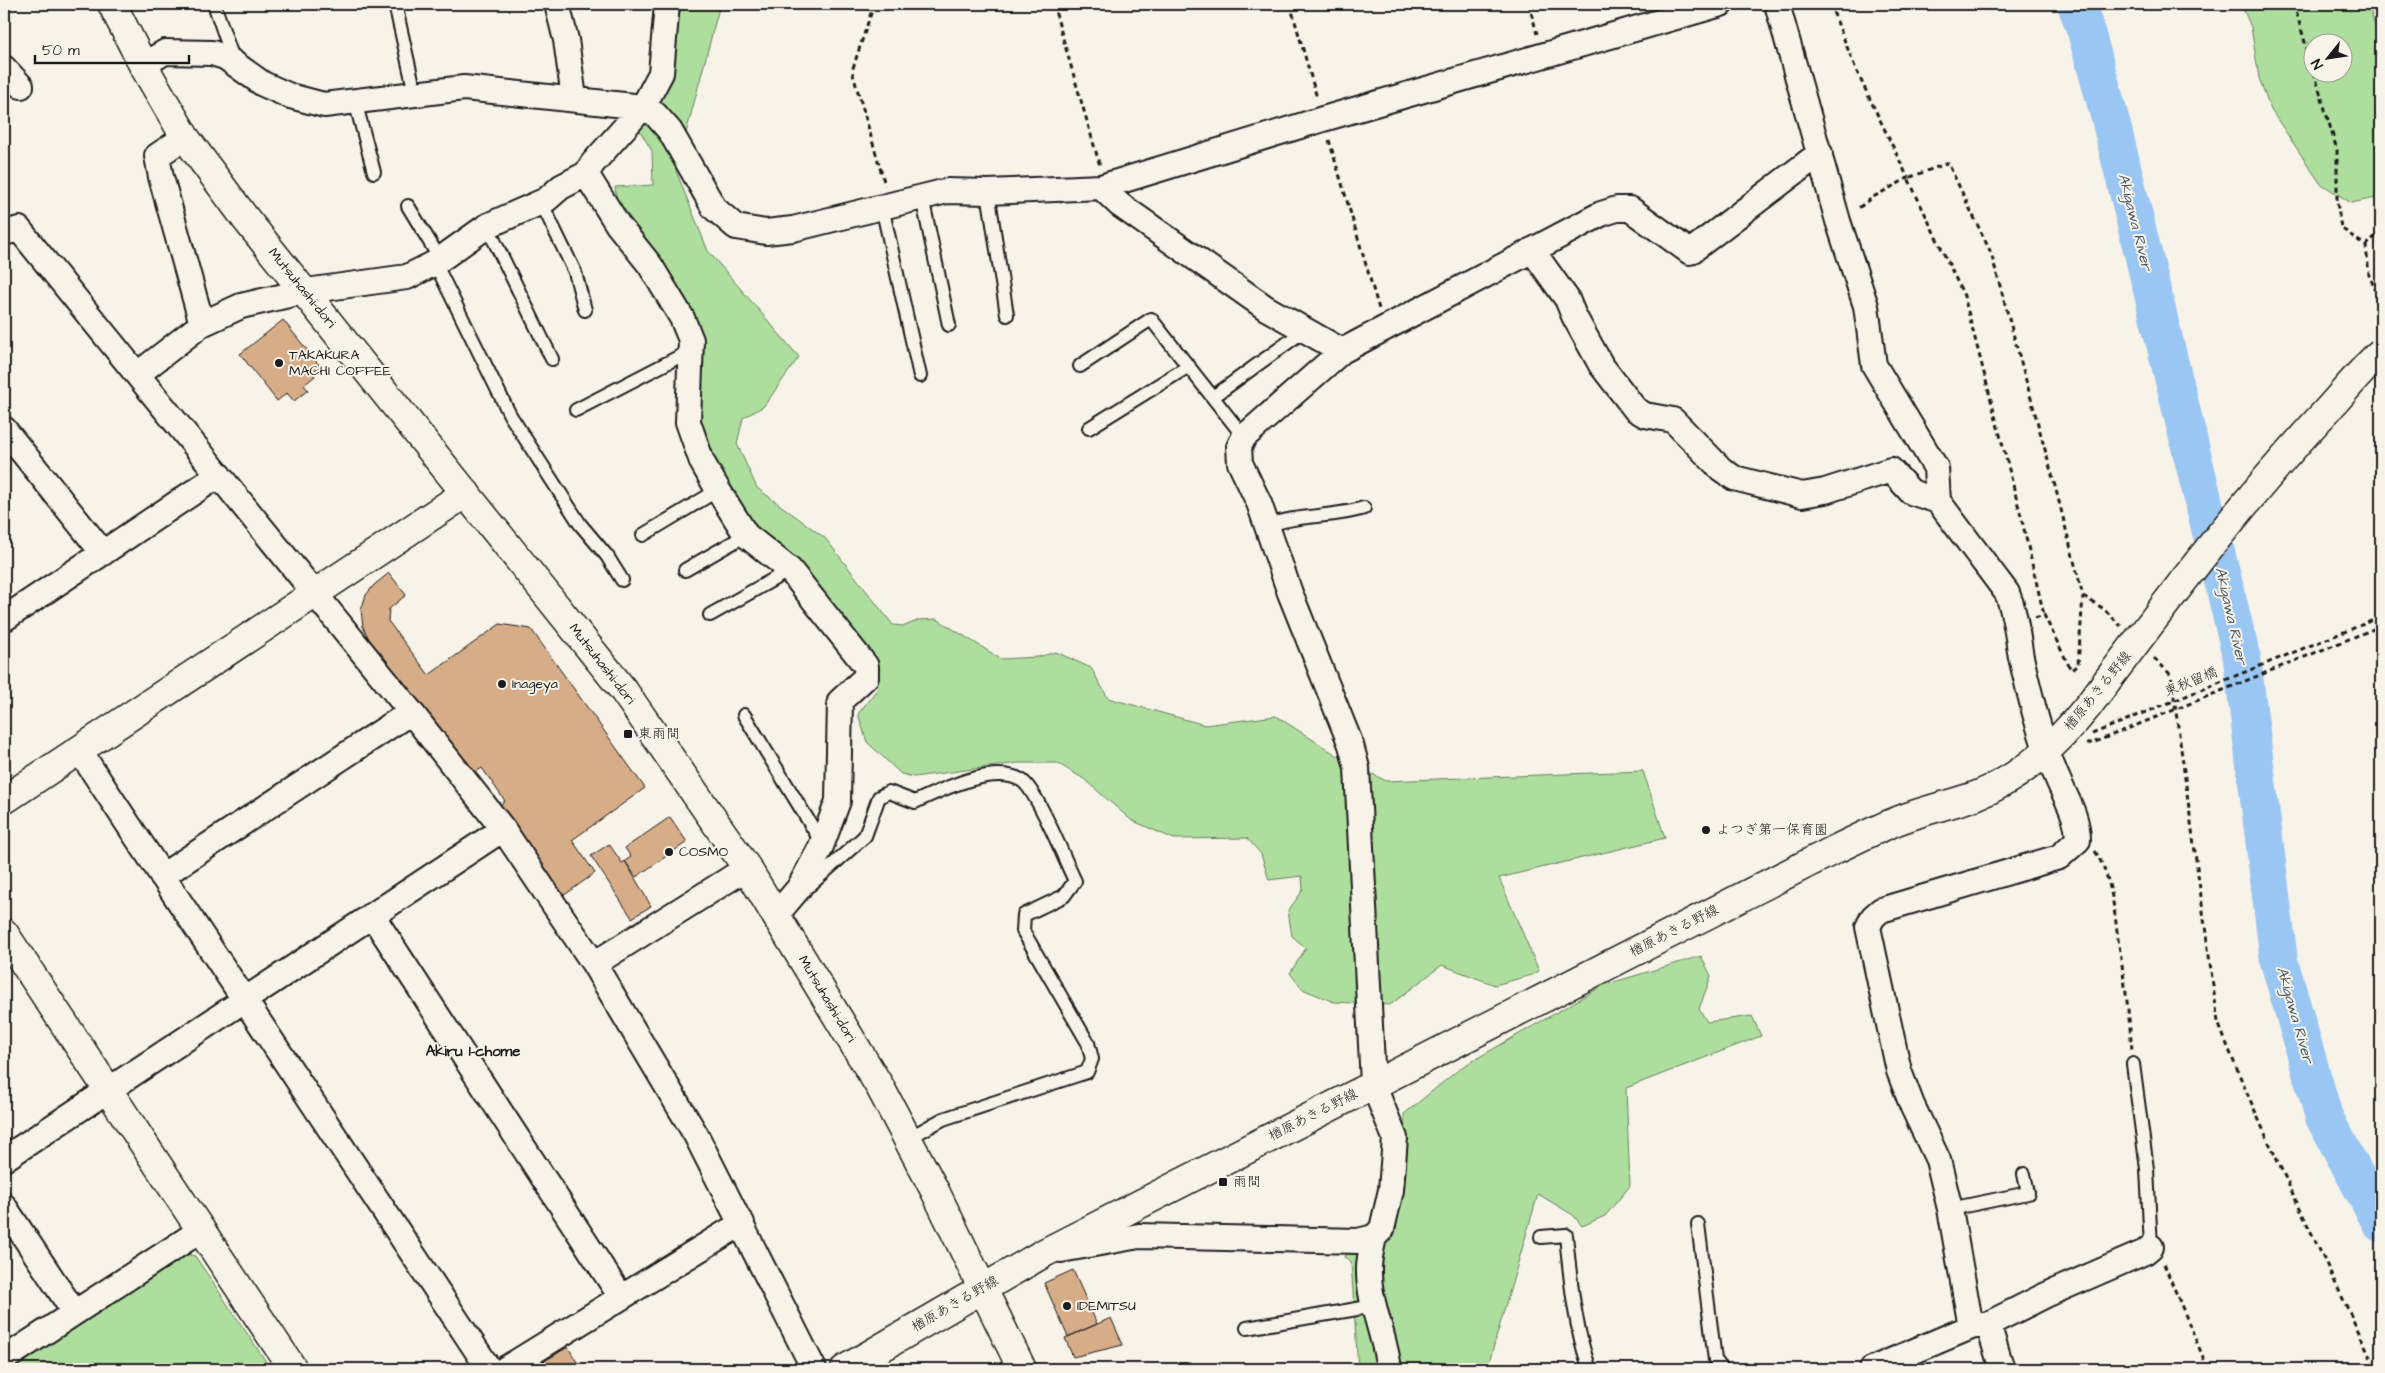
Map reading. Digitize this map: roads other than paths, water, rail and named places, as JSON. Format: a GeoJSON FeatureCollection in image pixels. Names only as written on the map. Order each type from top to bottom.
{"type":"FeatureCollection","features":[{"type":"Feature","properties":{"kind":"main road","name":"Mutsuhashi-dori"},"geometry":{"type":"LineString","coordinates":[[112,4],[143,66],[185,137],[245,218],[624,691],[747,868],[777,914],[880,1087],[983,1287],[1022,1369]]}},
{"type":"Feature","properties":{"kind":"main road","name":"楢原あきる野線"},"geometry":{"type":"LineString","coordinates":[[856,1367],[983,1287],[1044,1253],[1373,1084],[1832,851],[1902,819],[1977,795],[1996,786],[2046,751],[2072,727],[2178,586],[2240,509],[2298,441],[2381,352]]}},
{"type":"Feature","properties":{"kind":"main road"},"geometry":{"type":"LineString","coordinates":[[4,800],[466,493]]}},
{"type":"Feature","properties":{"kind":"main road"},"geometry":{"type":"LineString","coordinates":[[4,933],[294,1369]]}},
{"type":"Feature","properties":{"kind":"street"},"geometry":{"type":"LineString","coordinates":[[557,4],[566,40],[574,98]]}},
{"type":"Feature","properties":{"kind":"street"},"geometry":{"type":"LineString","coordinates":[[138,374],[202,324],[241,306],[306,292],[407,277],[437,261],[487,226],[541,202],[560,187],[586,174],[593,163],[643,107],[661,73],[667,4]]}},
{"type":"Feature","properties":{"kind":"street"},"geometry":{"type":"LineString","coordinates":[[143,66],[165,52],[212,53],[225,57],[263,84],[290,96],[324,105],[464,88],[574,98],[643,107],[656,114],[670,131],[714,208],[736,226],[766,232],[793,229],[922,196],[947,192],[1101,187],[1323,119],[1544,57],[1721,4]]}},
{"type":"Feature","properties":{"kind":"street"},"geometry":{"type":"LineString","coordinates":[[1777,4],[1838,221],[1866,306],[1874,365],[1936,468],[1938,501],[2007,593],[2013,608],[2035,715],[2046,751],[2078,822],[2078,840],[2059,857],[1882,910],[1873,917],[1868,927],[1899,1071],[1912,1106],[1938,1160],[1980,1326],[2002,1369]]}},
{"type":"Feature","properties":{"kind":"street"},"geometry":{"type":"LineString","coordinates":[[4,68],[21,86]]}},
{"type":"Feature","properties":{"kind":"street"},"geometry":{"type":"LineString","coordinates":[[185,137],[157,156],[161,177],[202,324]]}},
{"type":"Feature","properties":{"kind":"street"},"geometry":{"type":"LineString","coordinates":[[1044,1253],[1139,1236],[1358,1240],[1374,1237],[1382,1230],[1391,1190],[1395,1138],[1373,1084],[1356,768],[1352,745],[1290,593],[1267,526],[1240,463],[1239,447],[1244,436],[1342,351],[1601,214],[1617,209],[1630,209],[1690,252],[1820,153]]}},
{"type":"Feature","properties":{"kind":"street"},"geometry":{"type":"LineString","coordinates":[[586,174],[618,225],[650,265],[682,318],[691,340],[688,422],[702,462],[746,535],[790,570],[866,666],[866,677],[840,701],[838,801],[822,843],[799,888],[777,914]]}},
{"type":"Feature","properties":{"kind":"street"},"geometry":{"type":"LineString","coordinates":[[1101,187],[1120,205],[1266,308],[1342,351]]}},
{"type":"Feature","properties":{"kind":"street"},"geometry":{"type":"LineString","coordinates":[[4,233],[19,229],[411,712],[503,829],[594,964],[696,1135],[814,1369]]}},
{"type":"Feature","properties":{"kind":"street"},"geometry":{"type":"LineString","coordinates":[[1532,250],[1567,299],[1574,316],[1601,365],[1635,409],[1645,415],[1673,420],[1721,469],[1734,478],[1802,495],[1853,483],[1891,470],[1911,492],[1938,501]]}},
{"type":"Feature","properties":{"kind":"street"},"geometry":{"type":"LineString","coordinates":[[4,429],[103,553]]}},
{"type":"Feature","properties":{"kind":"street"},"geometry":{"type":"LineString","coordinates":[[4,618],[218,475]]}},
{"type":"Feature","properties":{"kind":"street"},"geometry":{"type":"LineString","coordinates":[[162,876],[411,712]]}},
{"type":"Feature","properties":{"kind":"street"},"geometry":{"type":"LineString","coordinates":[[79,750],[489,1369]]}},
{"type":"Feature","properties":{"kind":"street"},"geometry":{"type":"LineString","coordinates":[[4,1159],[503,829]]}},
{"type":"Feature","properties":{"kind":"street"},"geometry":{"type":"LineString","coordinates":[[594,964],[747,868]]}},
{"type":"Feature","properties":{"kind":"street"},"geometry":{"type":"LineString","coordinates":[[372,915],[621,1297]]}},
{"type":"Feature","properties":{"kind":"street"},"geometry":{"type":"LineString","coordinates":[[4,1206],[74,1312]]}},
{"type":"Feature","properties":{"kind":"street"},"geometry":{"type":"LineString","coordinates":[[505,1369],[742,1223]]}},
{"type":"Feature","properties":{"kind":"street"},"geometry":{"type":"LineString","coordinates":[[4,1358],[201,1230]]}},
{"type":"Feature","properties":{"kind":"street"},"geometry":{"type":"LineString","coordinates":[[1374,1237],[1368,1267],[1374,1306],[1386,1345],[1389,1369]]}},
{"type":"Feature","properties":{"kind":"street"},"geometry":{"type":"LineString","coordinates":[[1872,1369],[1980,1326],[2146,1252],[2151,1246]]}},
{"type":"Feature","properties":{"kind":"lane"},"geometry":{"type":"LineString","coordinates":[[214,4],[235,64]]}},
{"type":"Feature","properties":{"kind":"lane"},"geometry":{"type":"LineString","coordinates":[[395,4],[415,93]]}},
{"type":"Feature","properties":{"kind":"lane"},"geometry":{"type":"LineString","coordinates":[[355,101],[374,172]]}},
{"type":"Feature","properties":{"kind":"lane"},"geometry":{"type":"LineString","coordinates":[[988,192],[1007,315]]}},
{"type":"Feature","properties":{"kind":"lane"},"geometry":{"type":"LineString","coordinates":[[922,196],[949,325]]}},
{"type":"Feature","properties":{"kind":"lane"},"geometry":{"type":"LineString","coordinates":[[541,202],[575,272],[586,310]]}},
{"type":"Feature","properties":{"kind":"lane"},"geometry":{"type":"LineString","coordinates":[[408,206],[437,261],[510,416],[580,524],[607,556],[622,580]]}},
{"type":"Feature","properties":{"kind":"lane"},"geometry":{"type":"LineString","coordinates":[[886,206],[920,376]]}},
{"type":"Feature","properties":{"kind":"lane"},"geometry":{"type":"LineString","coordinates":[[487,226],[552,359]]}},
{"type":"Feature","properties":{"kind":"lane"},"geometry":{"type":"LineString","coordinates":[[1080,366],[1151,319],[1244,436]]}},
{"type":"Feature","properties":{"kind":"lane"},"geometry":{"type":"LineString","coordinates":[[1213,397],[1305,330]]}},
{"type":"Feature","properties":{"kind":"lane"},"geometry":{"type":"LineString","coordinates":[[576,410],[692,350]]}},
{"type":"Feature","properties":{"kind":"lane"},"geometry":{"type":"LineString","coordinates":[[1089,428],[1189,366]]}},
{"type":"Feature","properties":{"kind":"lane"},"geometry":{"type":"LineString","coordinates":[[644,535],[718,490]]}},
{"type":"Feature","properties":{"kind":"lane"},"geometry":{"type":"LineString","coordinates":[[1267,526],[1284,520],[1351,512],[1364,508]]}},
{"type":"Feature","properties":{"kind":"lane"},"geometry":{"type":"LineString","coordinates":[[686,570],[746,535]]}},
{"type":"Feature","properties":{"kind":"lane"},"geometry":{"type":"LineString","coordinates":[[710,615],[790,570]]}},
{"type":"Feature","properties":{"kind":"lane"},"geometry":{"type":"LineString","coordinates":[[744,715],[822,843]]}},
{"type":"Feature","properties":{"kind":"lane"},"geometry":{"type":"LineString","coordinates":[[799,888],[810,886],[865,836],[880,797],[889,792],[914,802],[941,790],[993,775],[1011,776],[1023,781],[1036,800],[1075,881],[1064,896],[1024,915],[1023,931],[1088,1043],[1092,1059],[1087,1072],[943,1118],[907,1139]]}},
{"type":"Feature","properties":{"kind":"lane"},"geometry":{"type":"LineString","coordinates":[[2133,1064],[2147,1170],[2151,1246]]}},
{"type":"Feature","properties":{"kind":"lane"},"geometry":{"type":"LineString","coordinates":[[1950,1209],[2028,1193],[2024,1174]]}},
{"type":"Feature","properties":{"kind":"lane"},"geometry":{"type":"LineString","coordinates":[[1698,1224],[1715,1360],[1722,1369]]}},
{"type":"Feature","properties":{"kind":"lane"},"geometry":{"type":"LineString","coordinates":[[1541,1238],[1566,1234],[1570,1272],[1585,1355],[1590,1369]]}},
{"type":"Feature","properties":{"kind":"lane"},"geometry":{"type":"LineString","coordinates":[[1247,1328],[1374,1306]]}},
{"type":"Feature","properties":{"kind":"waterway","name":"Akigawa River"},"geometry":{"type":"LineString","coordinates":[[2076,4],[2085,28],[2111,122],[2242,659],[2279,961],[2324,1117],[2381,1223]]}},
{"type":"Feature","properties":{"kind":"place","name":"TAKAKURA MACHI COFFEE"},"geometry":{"type":"Point","coordinates":[279,363]}},
{"type":"Feature","properties":{"kind":"place","name":"Inageya"},"geometry":{"type":"Point","coordinates":[502,684]}},
{"type":"Feature","properties":{"kind":"place","name":"東雨間"},"geometry":{"type":"Point","coordinates":[628,734]}},
{"type":"Feature","properties":{"kind":"place","name":"よつぎ第一保育園"},"geometry":{"type":"Point","coordinates":[1706,830]}},
{"type":"Feature","properties":{"kind":"place","name":"COSMO"},"geometry":{"type":"Point","coordinates":[669,852]}},
{"type":"Feature","properties":{"kind":"place","name":"雨間"},"geometry":{"type":"Point","coordinates":[1223,1182]}},
{"type":"Feature","properties":{"kind":"place","name":"IDEMITSU"},"geometry":{"type":"Point","coordinates":[1067,1306]}},
{"type":"Feature","properties":{"kind":"district","name":"Akiru 1-chome"},"geometry":{"type":"Point","coordinates":[473,1051]}}]}
